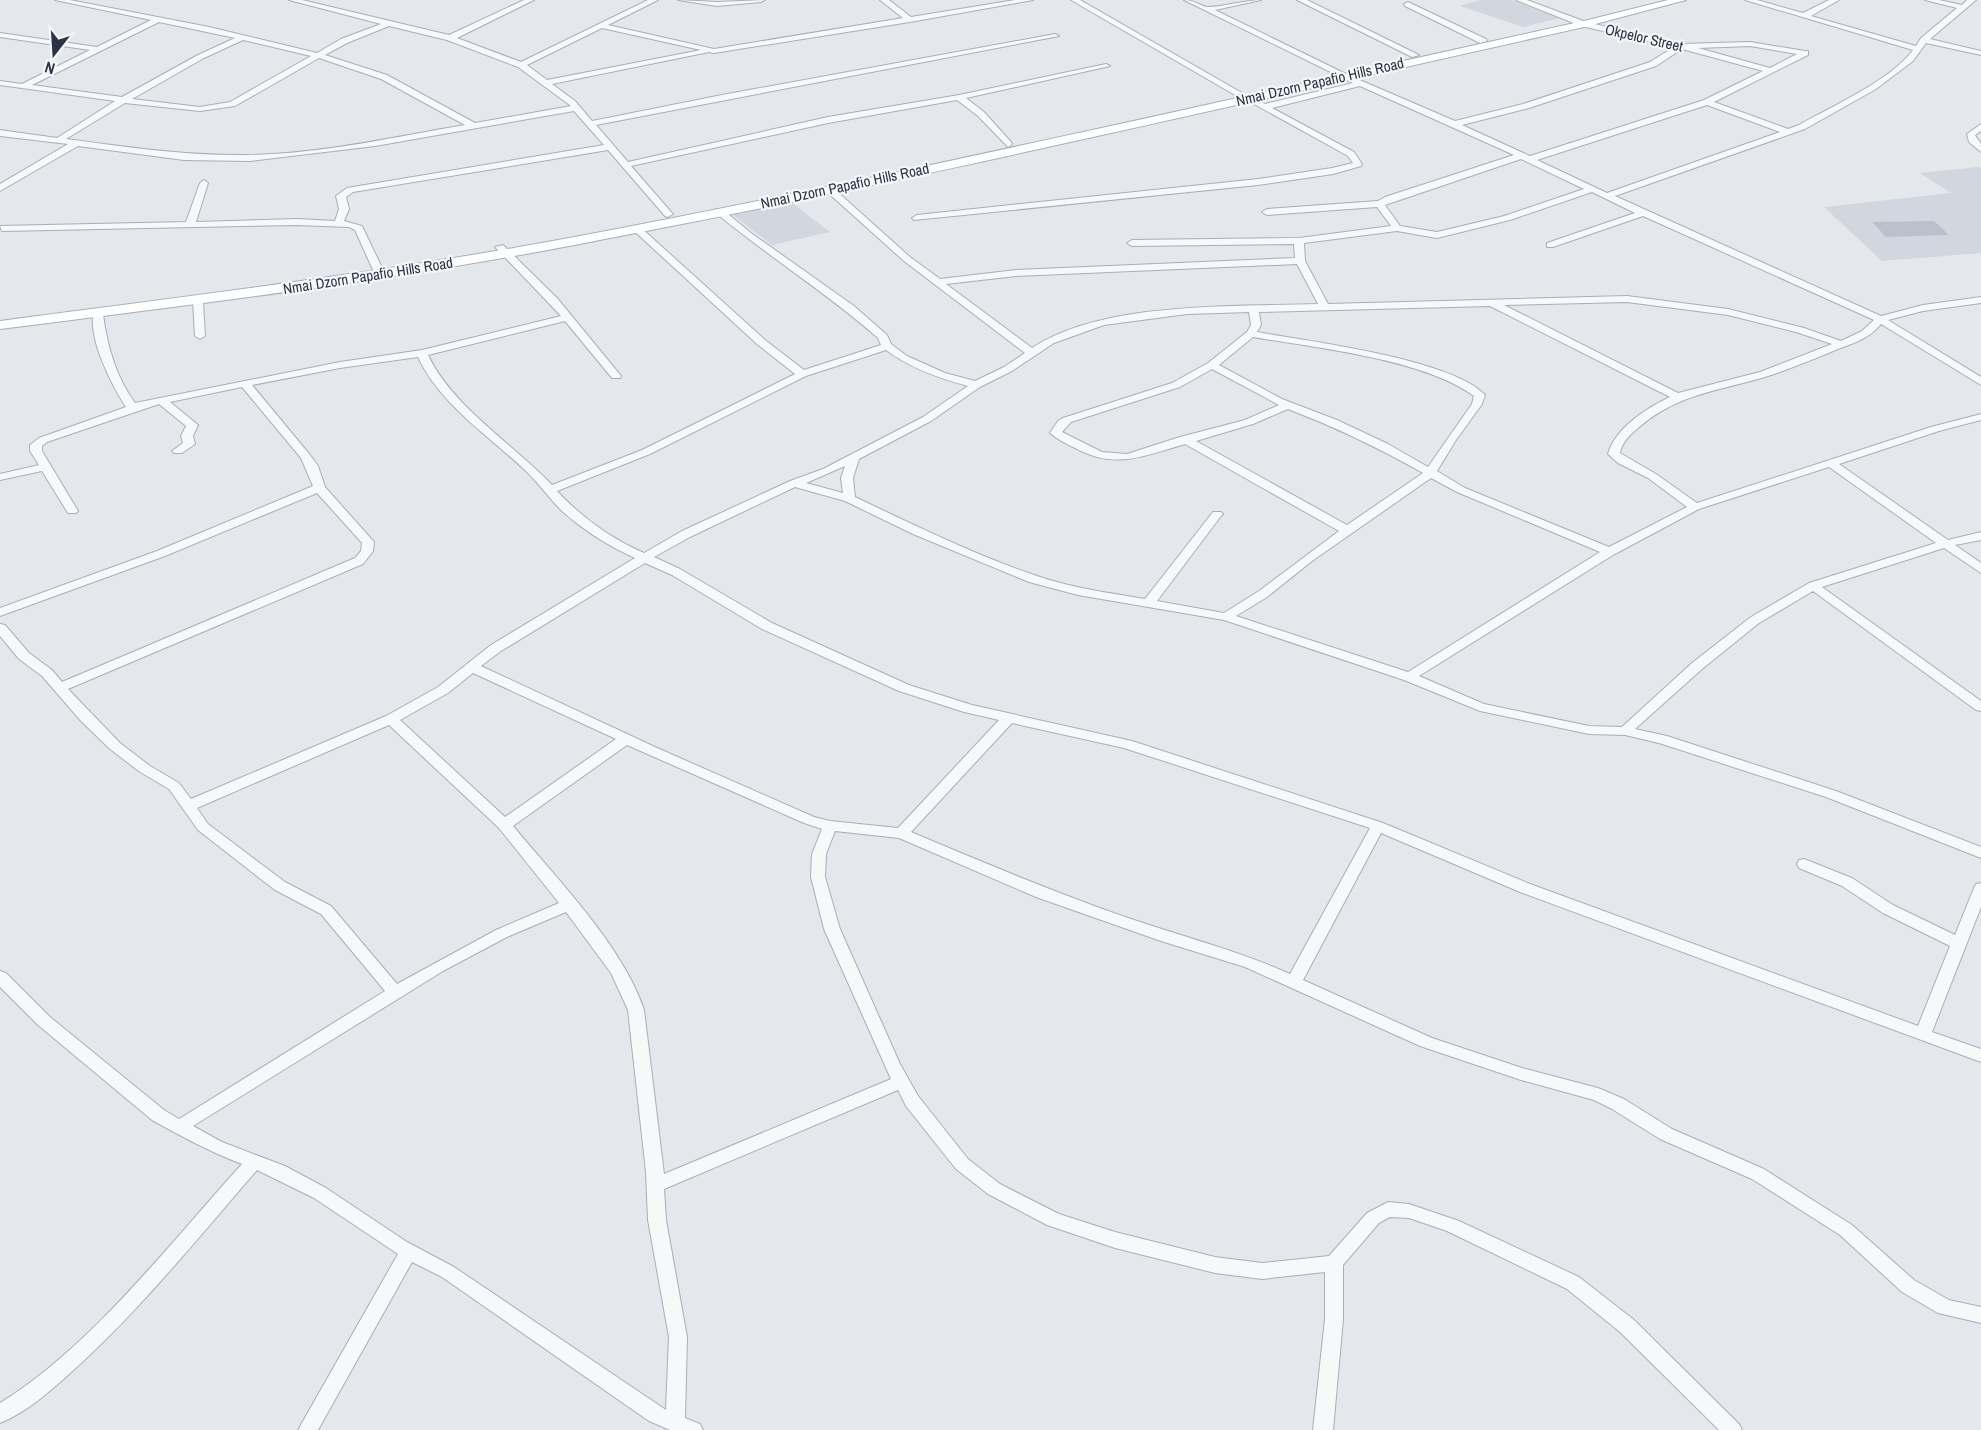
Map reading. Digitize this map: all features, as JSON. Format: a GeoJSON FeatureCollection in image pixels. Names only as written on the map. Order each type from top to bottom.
{"type":"FeatureCollection","features":[{"type":"Feature","properties":{"kind":"street"},"geometry":{"type":"LineString","coordinates":[[59,0],[243,37],[341,61],[384,77],[474,126]]}},
{"type":"Feature","properties":{"kind":"street"},"geometry":{"type":"LineString","coordinates":[[296,0],[450,38],[521,65],[576,108],[668,214]]}},
{"type":"Feature","properties":{"kind":"street"},"geometry":{"type":"LineString","coordinates":[[508,0],[526,2]]}},
{"type":"Feature","properties":{"kind":"street"},"geometry":{"type":"LineString","coordinates":[[521,65],[654,0]]}},
{"type":"Feature","properties":{"kind":"street"},"geometry":{"type":"LineString","coordinates":[[682,0],[717,4],[761,0]]}},
{"type":"Feature","properties":{"kind":"street"},"geometry":{"type":"LineString","coordinates":[[884,0],[910,20]]}},
{"type":"Feature","properties":{"kind":"street"},"geometry":{"type":"LineString","coordinates":[[545,83],[714,51],[1029,0]]}},
{"type":"Feature","properties":{"kind":"street"},"geometry":{"type":"LineString","coordinates":[[917,218],[1258,182],[1333,171],[1358,164],[1351,154],[1243,96],[1075,0]]}},
{"type":"Feature","properties":{"kind":"street"},"geometry":{"type":"LineString","coordinates":[[1188,0],[1340,75],[1454,124],[1643,213],[1880,319],[1981,382]]}},
{"type":"Feature","properties":{"kind":"street"},"geometry":{"type":"LineString","coordinates":[[1209,9],[1257,0]]}},
{"type":"Feature","properties":{"kind":"street"},"geometry":{"type":"LineString","coordinates":[[1301,0],[1415,55]]}},
{"type":"Feature","properties":{"kind":"street","name":"Okpelor Street"},"geometry":{"type":"LineString","coordinates":[[1520,0],[1578,22],[1681,46],[1769,70]]}},
{"type":"Feature","properties":{"kind":"street","name":"Nmai Dzorn Papafio Hills Road"},"geometry":{"type":"LineString","coordinates":[[1340,75],[1415,55],[1578,22],[1661,0]]}},
{"type":"Feature","properties":{"kind":"street","name":"Nmai Dzorn Papafio Hills Road"},"geometry":{"type":"LineString","coordinates":[[0,317],[378,270],[636,228],[829,189],[1681,0]]}},
{"type":"Feature","properties":{"kind":"street"},"geometry":{"type":"LineString","coordinates":[[1749,0],[1917,49]]}},
{"type":"Feature","properties":{"kind":"street"},"geometry":{"type":"LineString","coordinates":[[1804,16],[1835,0]]}},
{"type":"Feature","properties":{"kind":"street"},"geometry":{"type":"LineString","coordinates":[[1929,0],[1961,8]]}},
{"type":"Feature","properties":{"kind":"street"},"geometry":{"type":"LineString","coordinates":[[1607,196],[1802,127],[1873,87],[1910,59],[1924,40],[1972,0]]}},
{"type":"Feature","properties":{"kind":"street"},"geometry":{"type":"LineString","coordinates":[[450,38],[526,2]]}},
{"type":"Feature","properties":{"kind":"street"},"geometry":{"type":"LineString","coordinates":[[1408,4],[1483,41]]}},
{"type":"Feature","properties":{"kind":"street"},"geometry":{"type":"LineString","coordinates":[[24,86],[159,19]]}},
{"type":"Feature","properties":{"kind":"street"},"geometry":{"type":"LineString","coordinates":[[0,83],[200,110],[218,108],[256,92],[318,55],[389,23]]}},
{"type":"Feature","properties":{"kind":"street"},"geometry":{"type":"LineString","coordinates":[[601,26],[714,51]]}},
{"type":"Feature","properties":{"kind":"street"},"geometry":{"type":"LineString","coordinates":[[0,35],[96,49]]}},
{"type":"Feature","properties":{"kind":"street"},"geometry":{"type":"LineString","coordinates":[[590,124],[722,97],[1055,36]]}},
{"type":"Feature","properties":{"kind":"street"},"geometry":{"type":"LineString","coordinates":[[58,141],[208,52],[243,37]]}},
{"type":"Feature","properties":{"kind":"street"},"geometry":{"type":"LineString","coordinates":[[1924,40],[1981,53]]}},
{"type":"Feature","properties":{"kind":"street"},"geometry":{"type":"LineString","coordinates":[[1267,212],[1380,204],[1420,186],[1525,158],[1707,102],[1805,53],[1767,49],[1750,44],[1681,46],[1653,64],[1526,106],[1454,124]]}},
{"type":"Feature","properties":{"kind":"street"},"geometry":{"type":"LineString","coordinates":[[625,165],[828,120],[959,97],[1106,66]]}},
{"type":"Feature","properties":{"kind":"street"},"geometry":{"type":"LineString","coordinates":[[1265,107],[1360,84]]}},
{"type":"Feature","properties":{"kind":"street","name":"Nmai Dzorn Papafio Hills Road"},"geometry":{"type":"LineString","coordinates":[[0,325],[343,281],[503,250],[1243,96]]}},
{"type":"Feature","properties":{"kind":"street"},"geometry":{"type":"LineString","coordinates":[[959,97],[981,114],[1008,144]]}},
{"type":"Feature","properties":{"kind":"street"},"geometry":{"type":"LineString","coordinates":[[1707,102],[1788,132]]}},
{"type":"Feature","properties":{"kind":"street"},"geometry":{"type":"LineString","coordinates":[[0,133],[184,157],[250,158],[322,151],[576,108]]}},
{"type":"Feature","properties":{"kind":"street"},"geometry":{"type":"LineString","coordinates":[[1981,127],[1971,134],[1972,140],[1981,149]]}},
{"type":"Feature","properties":{"kind":"street"},"geometry":{"type":"LineString","coordinates":[[0,188],[75,144]]}},
{"type":"Feature","properties":{"kind":"street"},"geometry":{"type":"LineString","coordinates":[[339,223],[344,209],[341,196],[350,190],[610,147]]}},
{"type":"Feature","properties":{"kind":"street"},"geometry":{"type":"LineString","coordinates":[[190,225],[204,183]]}},
{"type":"Feature","properties":{"kind":"street"},"geometry":{"type":"LineString","coordinates":[[829,189],[907,259],[1032,353]]}},
{"type":"Feature","properties":{"kind":"street"},"geometry":{"type":"LineString","coordinates":[[1132,243],[1299,241],[1397,228],[1437,236],[1507,218],[1592,189]]}},
{"type":"Feature","properties":{"kind":"street"},"geometry":{"type":"LineString","coordinates":[[1380,204],[1397,228]]}},
{"type":"Feature","properties":{"kind":"street"},"geometry":{"type":"LineString","coordinates":[[719,211],[850,308],[883,337],[887,346],[903,358],[976,385]]}},
{"type":"Feature","properties":{"kind":"street"},"geometry":{"type":"LineString","coordinates":[[1550,245],[1643,213]]}},
{"type":"Feature","properties":{"kind":"street"},"geometry":{"type":"LineString","coordinates":[[1,230],[339,223],[359,228],[378,270]]}},
{"type":"Feature","properties":{"kind":"street"},"geometry":{"type":"LineString","coordinates":[[636,228],[761,342],[802,374]]}},
{"type":"Feature","properties":{"kind":"street"},"geometry":{"type":"LineString","coordinates":[[1299,241],[1300,261],[1325,308]]}},
{"type":"Feature","properties":{"kind":"street"},"geometry":{"type":"LineString","coordinates":[[503,250],[553,300],[616,376]]}},
{"type":"Feature","properties":{"kind":"street"},"geometry":{"type":"LineString","coordinates":[[937,282],[1016,273],[1300,261]]}},
{"type":"Feature","properties":{"kind":"street"},"geometry":{"type":"LineString","coordinates":[[188,806],[392,719],[443,690],[496,648],[686,534],[794,483],[827,471],[927,419],[976,385],[991,378],[1050,340],[1102,322],[1179,312],[1627,299],[1660,302],[1764,320],[1841,344]]}},
{"type":"Feature","properties":{"kind":"street"},"geometry":{"type":"LineString","coordinates":[[1695,507],[1652,476],[1622,461],[1614,454],[1614,447],[1618,440],[1638,423],[1677,397],[1780,370],[1873,329],[1880,319],[1923,308],[1981,300]]}},
{"type":"Feature","properties":{"kind":"street"},"geometry":{"type":"LineString","coordinates":[[198,301],[200,336]]}},
{"type":"Feature","properties":{"kind":"street"},"geometry":{"type":"LineString","coordinates":[[1488,302],[1677,397]]}},
{"type":"Feature","properties":{"kind":"street"},"geometry":{"type":"LineString","coordinates":[[1254,310],[1256,326],[1251,334],[1212,365],[1176,385],[1067,420],[1062,423],[1056,433],[1094,455],[1112,458],[1128,457],[1249,422],[1288,405]]}},
{"type":"Feature","properties":{"kind":"street"},"geometry":{"type":"LineString","coordinates":[[98,314],[108,361],[124,397],[131,406]]}},
{"type":"Feature","properties":{"kind":"street"},"geometry":{"type":"LineString","coordinates":[[72,511],[36,451],[36,445],[43,440],[131,406],[340,365],[422,353],[567,318]]}},
{"type":"Feature","properties":{"kind":"street"},"geometry":{"type":"LineString","coordinates":[[1226,617],[1263,594],[1308,558],[1430,473],[1477,404],[1480,395],[1474,388],[1456,379],[1401,363],[1251,334]]}},
{"type":"Feature","properties":{"kind":"street"},"geometry":{"type":"LineString","coordinates":[[550,490],[646,452],[802,374],[887,346]]}},
{"type":"Feature","properties":{"kind":"street"},"geometry":{"type":"LineString","coordinates":[[422,353],[432,375],[478,424],[532,471],[567,509],[621,547],[723,598],[767,626],[904,688],[969,709],[1127,744],[1378,826],[1525,888],[1981,1056]]}},
{"type":"Feature","properties":{"kind":"street"},"geometry":{"type":"LineString","coordinates":[[1212,365],[1288,405],[1384,446],[1461,490],[1609,552]]}},
{"type":"Feature","properties":{"kind":"street"},"geometry":{"type":"LineString","coordinates":[[61,687],[358,561],[367,552],[368,542],[319,488],[317,476],[306,456],[279,427],[255,393],[244,383]]}},
{"type":"Feature","properties":{"kind":"street"},"geometry":{"type":"LineString","coordinates":[[161,400],[192,424],[187,436],[189,444],[178,451]]}},
{"type":"Feature","properties":{"kind":"street"},"geometry":{"type":"LineString","coordinates":[[1409,677],[1609,552],[1695,507],[1935,429],[1981,417]]}},
{"type":"Feature","properties":{"kind":"street"},"geometry":{"type":"LineString","coordinates":[[1184,439],[1348,531]]}},
{"type":"Feature","properties":{"kind":"street"},"geometry":{"type":"LineString","coordinates":[[849,499],[847,478],[854,456]]}},
{"type":"Feature","properties":{"kind":"street"},"geometry":{"type":"LineString","coordinates":[[1831,463],[1981,569]]}},
{"type":"Feature","properties":{"kind":"street"},"geometry":{"type":"LineString","coordinates":[[0,477],[46,467]]}},
{"type":"Feature","properties":{"kind":"street"},"geometry":{"type":"LineString","coordinates":[[794,483],[849,499],[917,531],[1033,579],[1078,591],[1226,617],[1409,677],[1480,706],[1589,730],[1625,731],[1662,739],[1831,794],[1981,853]]}},
{"type":"Feature","properties":{"kind":"street"},"geometry":{"type":"LineString","coordinates":[[0,612],[68,589],[245,520],[319,488]]}},
{"type":"Feature","properties":{"kind":"street"},"geometry":{"type":"LineString","coordinates":[[1148,604],[1216,514]]}},
{"type":"Feature","properties":{"kind":"street"},"geometry":{"type":"LineString","coordinates":[[1625,731],[1697,666],[1755,620],[1813,586],[1945,544],[1981,536]]}},
{"type":"Feature","properties":{"kind":"street"},"geometry":{"type":"LineString","coordinates":[[1813,586],[1981,706]]}},
{"type":"Feature","properties":{"kind":"street"},"geometry":{"type":"LineString","coordinates":[[0,628],[24,656],[47,673],[86,718],[116,746],[145,769],[174,786],[203,827],[259,871],[295,895],[326,910],[394,991]]}},
{"type":"Feature","properties":{"kind":"street"},"geometry":{"type":"LineString","coordinates":[[472,667],[792,813],[830,826],[901,833],[1041,893],[1166,937],[1251,963],[1426,1041],[1521,1074],[1598,1095],[1618,1104],[1666,1134],[1758,1174],[1846,1230],[1908,1286],[1945,1307],[1981,1315]]}},
{"type":"Feature","properties":{"kind":"street"},"geometry":{"type":"LineString","coordinates":[[901,833],[1009,718]]}},
{"type":"Feature","properties":{"kind":"street"},"geometry":{"type":"LineString","coordinates":[[392,719],[504,825],[597,941],[633,996],[644,1069],[656,1185],[657,1220],[678,1336],[675,1423]]}},
{"type":"Feature","properties":{"kind":"street"},"geometry":{"type":"LineString","coordinates":[[504,825],[626,739]]}},
{"type":"Feature","properties":{"kind":"street"},"geometry":{"type":"LineString","coordinates":[[830,826],[819,854],[818,877],[832,929],[901,1082],[912,1101],[962,1164],[994,1189],[1053,1220],[1115,1240],[1215,1265],[1262,1271],[1334,1263]]}},
{"type":"Feature","properties":{"kind":"street"},"geometry":{"type":"LineString","coordinates":[[1294,981],[1378,826]]}},
{"type":"Feature","properties":{"kind":"street"},"geometry":{"type":"LineString","coordinates":[[1804,864],[1848,882],[1888,909],[1959,944]]}},
{"type":"Feature","properties":{"kind":"street"},"geometry":{"type":"LineString","coordinates":[[1923,1034],[1981,888]]}},
{"type":"Feature","properties":{"kind":"street"},"geometry":{"type":"LineString","coordinates":[[178,1128],[394,991],[522,922],[569,905]]}},
{"type":"Feature","properties":{"kind":"street"},"geometry":{"type":"LineString","coordinates":[[0,977],[92,1062],[178,1128],[225,1151],[279,1171],[320,1193],[409,1251],[448,1272],[656,1415],[693,1430]]}},
{"type":"Feature","properties":{"kind":"street"},"geometry":{"type":"LineString","coordinates":[[656,1185],[901,1082]]}},
{"type":"Feature","properties":{"kind":"street"},"geometry":{"type":"LineString","coordinates":[[0,1414],[61,1372],[159,1269],[255,1161]]}},
{"type":"Feature","properties":{"kind":"street"},"geometry":{"type":"LineString","coordinates":[[1323,1430],[1334,1319],[1334,1263],[1373,1218],[1388,1209],[1409,1211],[1453,1226],[1573,1283],[1627,1326],[1732,1430]]}},
{"type":"Feature","properties":{"kind":"street"},"geometry":{"type":"LineString","coordinates":[[308,1430],[409,1251]]}},
{"type":"Feature","properties":{"kind":"shaded area"},"geometry":{"type":"Polygon","coordinates":[[[1480,0],[1511,0],[1560,18],[1523,27],[1460,6],[1480,0]]]}},
{"type":"Feature","properties":{"kind":"shaded area"},"geometry":{"type":"Polygon","coordinates":[[[1981,168],[1981,253],[1882,261],[1824,207],[1951,193],[1920,173],[1981,168]]]}},
{"type":"Feature","properties":{"kind":"shaded area"},"geometry":{"type":"Polygon","coordinates":[[[788,200],[830,232],[772,245],[729,212],[788,200]]]}},
{"type":"Feature","properties":{"kind":"building"},"geometry":{"type":"Polygon","coordinates":[[[1934,221],[1949,235],[1886,237],[1872,222],[1934,221]]]}}]}
